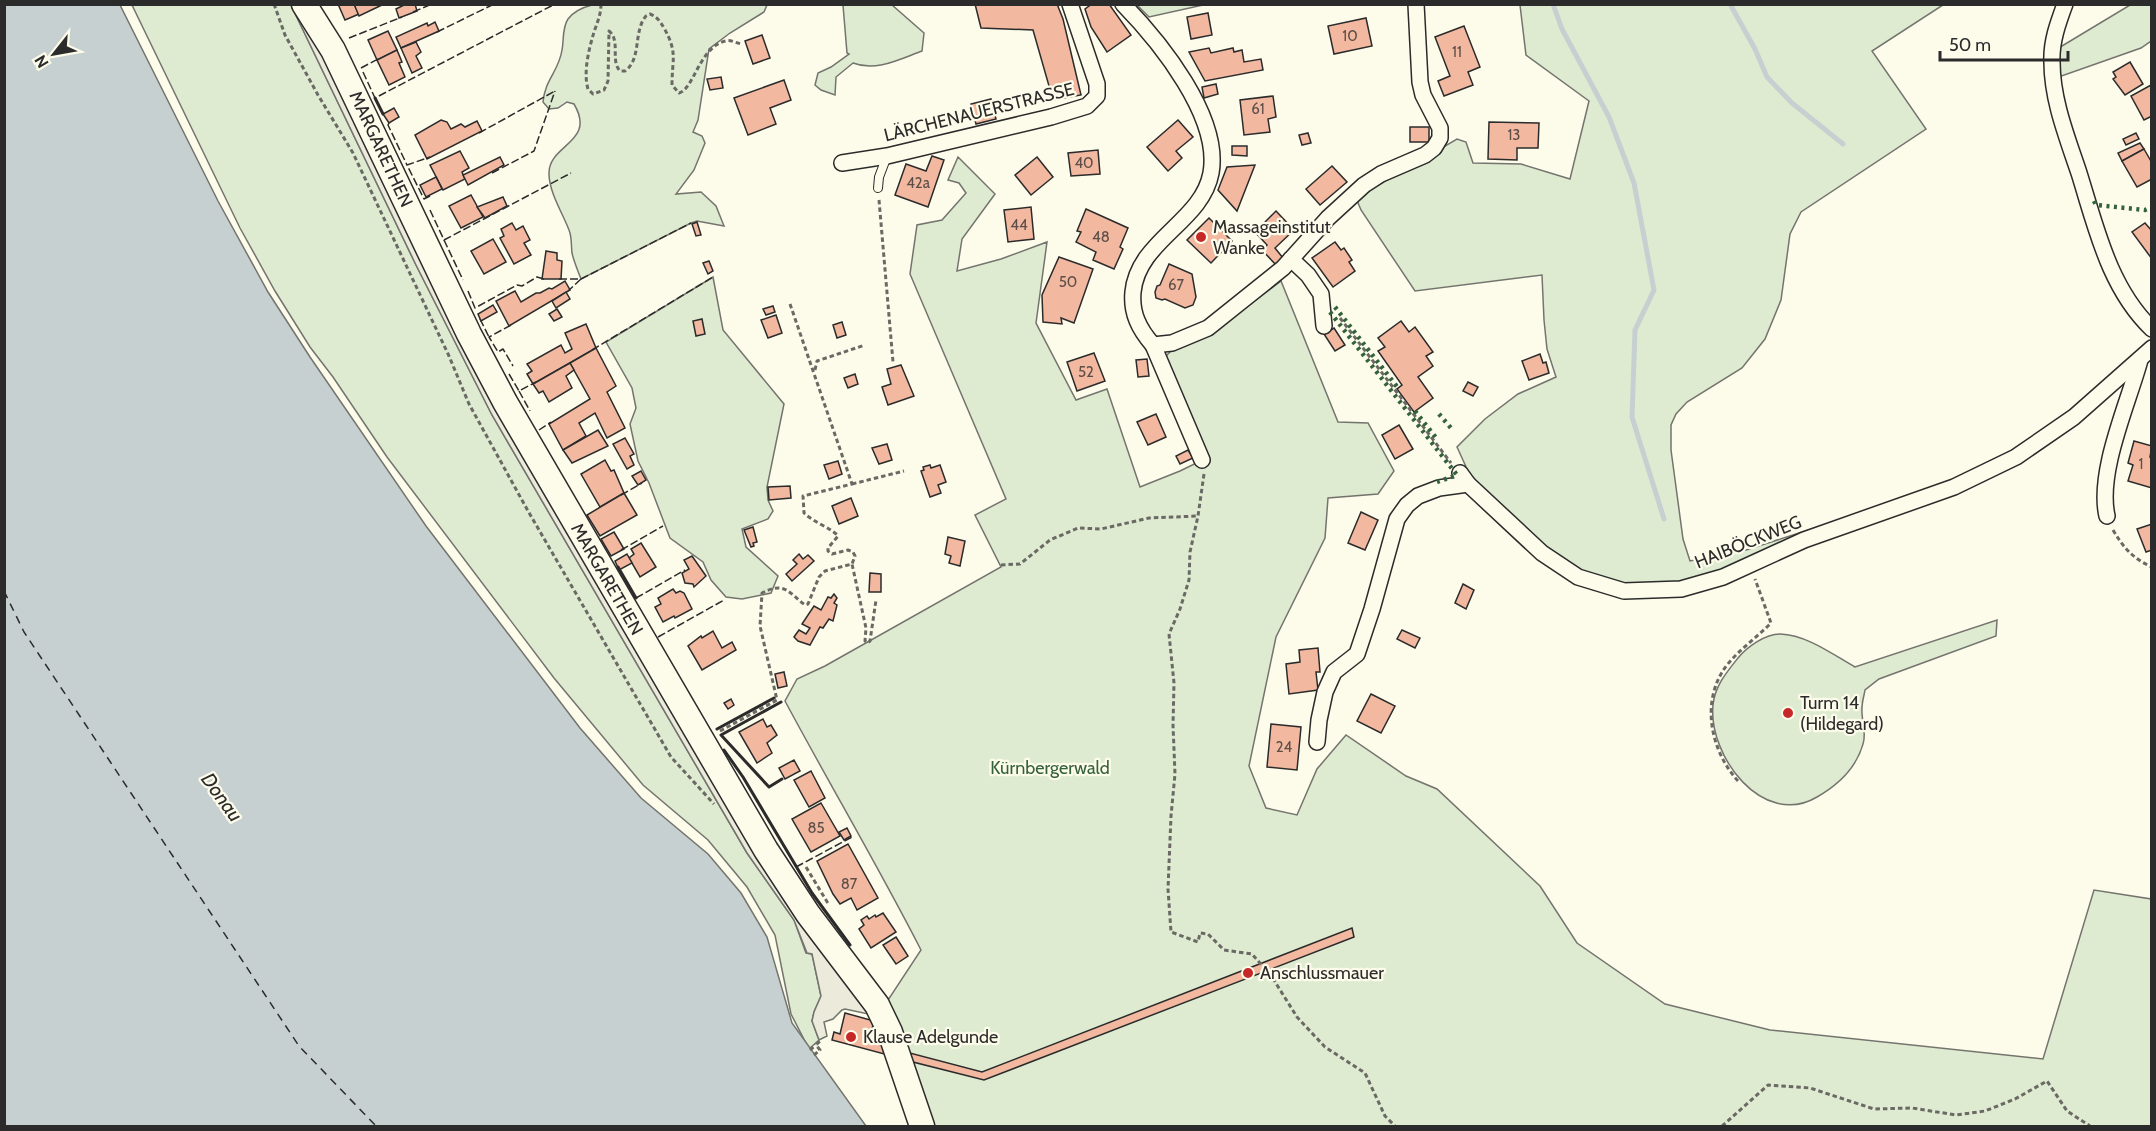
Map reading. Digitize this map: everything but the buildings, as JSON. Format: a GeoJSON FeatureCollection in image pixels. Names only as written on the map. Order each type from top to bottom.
{"type":"FeatureCollection","features":[{"type":"Feature","properties":{"kind":"main road","name":"MARGARETHEN"},"geometry":{"type":"LineString","coordinates":[[304,4],[333,50],[469,334],[510,413],[766,850],[808,914],[877,1005],[890,1032],[922,1126]]}},
{"type":"Feature","properties":{"kind":"main road","name":"MARGARETHEN"},"geometry":{"type":"LineString","coordinates":[[318,4],[333,50]]}},
{"type":"Feature","properties":{"kind":"street","name":"LÄRCHENAUERSTRASSE"},"geometry":{"type":"LineString","coordinates":[[842,163],[887,156],[1040,119],[1091,103],[1097,96],[1097,84],[1071,4]]}},
{"type":"Feature","properties":{"kind":"street"},"geometry":{"type":"LineString","coordinates":[[1124,4],[1160,44],[1174,64],[1201,113],[1213,153],[1211,174],[1204,193],[1141,264],[1133,286],[1131,303],[1139,326],[1153,345],[1202,460]]}},
{"type":"Feature","properties":{"kind":"street"},"geometry":{"type":"LineString","coordinates":[[1153,345],[1173,343],[1208,328],[1273,276],[1364,184],[1425,155],[1434,148],[1440,138],[1440,128],[1423,94],[1420,82],[1416,4]]}},
{"type":"Feature","properties":{"kind":"street"},"geometry":{"type":"LineString","coordinates":[[2065,4],[2052,52],[2053,78],[2059,109],[2106,256],[2124,295],[2151,329]]}},
{"type":"Feature","properties":{"kind":"street"},"geometry":{"type":"LineString","coordinates":[[1291,258],[1316,286],[1322,301],[1323,326]]}},
{"type":"Feature","properties":{"kind":"street","name":"HAIBÖCKWEG"},"geometry":{"type":"LineString","coordinates":[[1464,479],[1542,554],[1578,577],[1624,591],[1681,589],[1723,577],[1804,540],[1954,487],[2016,457],[2074,417],[2151,348]]}},
{"type":"Feature","properties":{"kind":"street","name":"HAIBÖCKWEG"},"geometry":{"type":"LineString","coordinates":[[2107,516],[2105,482],[2119,425],[2131,394],[2140,360]]}},
{"type":"Feature","properties":{"kind":"street"},"geometry":{"type":"LineString","coordinates":[[1317,741],[1325,692],[1334,672],[1357,654],[1397,519],[1407,505],[1418,496],[1464,479]]}},
{"type":"Feature","properties":{"kind":"lane"},"geometry":{"type":"LineString","coordinates":[[878,188],[879,177],[887,156]]}},
{"type":"Feature","properties":{"kind":"path"},"geometry":{"type":"LineString","coordinates":[[274,4],[285,34],[353,153],[474,413],[528,511],[671,757],[715,805]]}},
{"type":"Feature","properties":{"kind":"path"},"geometry":{"type":"LineString","coordinates":[[601,4],[601,14],[588,56],[588,89],[593,94],[604,90],[608,81],[609,31],[615,41],[616,67],[620,71],[626,71],[634,61],[640,28],[646,16],[650,14],[657,18],[673,45],[675,53],[672,85],[679,93],[683,92],[711,49],[727,41],[743,44]]}},
{"type":"Feature","properties":{"kind":"path"},"geometry":{"type":"LineString","coordinates":[[878,188],[893,362]]}},
{"type":"Feature","properties":{"kind":"path"},"geometry":{"type":"LineString","coordinates":[[1322,301],[1331,307],[1464,479]]}},
{"type":"Feature","properties":{"kind":"path"},"geometry":{"type":"LineString","coordinates":[[790,304],[852,484]]}},
{"type":"Feature","properties":{"kind":"path"},"geometry":{"type":"LineString","coordinates":[[814,372],[817,361],[865,345]]}},
{"type":"Feature","properties":{"kind":"path"},"geometry":{"type":"LineString","coordinates":[[1202,460],[1204,483],[1190,552],[1189,580],[1169,634],[1174,683],[1175,774],[1168,889],[1172,932],[1198,942],[1200,933],[1208,934],[1224,950],[1252,954],[1272,977],[1297,1017],[1324,1047],[1365,1073],[1385,1116],[1395,1126]]}},
{"type":"Feature","properties":{"kind":"path"},"geometry":{"type":"LineString","coordinates":[[876,600],[868,643],[865,641],[866,628],[852,564],[855,556],[848,550],[832,554],[828,551],[838,536],[835,532],[813,522],[804,513],[803,496],[904,471]]}},
{"type":"Feature","properties":{"kind":"path"},"geometry":{"type":"LineString","coordinates":[[1001,565],[1020,564],[1050,540],[1078,528],[1101,529],[1149,518],[1198,516]]}},
{"type":"Feature","properties":{"kind":"path"},"geometry":{"type":"LineString","coordinates":[[2107,516],[2121,545],[2138,561],[2151,567]]}},
{"type":"Feature","properties":{"kind":"path"},"geometry":{"type":"LineString","coordinates":[[713,735],[777,700],[760,626],[762,593],[774,588],[787,589],[806,605],[819,578],[825,571],[852,564]]}},
{"type":"Feature","properties":{"kind":"path"},"geometry":{"type":"LineString","coordinates":[[1738,781],[1729,771],[1719,753],[1713,734],[1711,716],[1716,685],[1727,665],[1772,623],[1749,565]]}},
{"type":"Feature","properties":{"kind":"path"},"geometry":{"type":"LineString","coordinates":[[806,867],[831,910]]}},
{"type":"Feature","properties":{"kind":"path"},"geometry":{"type":"LineString","coordinates":[[810,1050],[821,1040]]}},
{"type":"Feature","properties":{"kind":"path"},"geometry":{"type":"LineString","coordinates":[[814,1055],[820,1050],[816,1045]]}},
{"type":"Feature","properties":{"kind":"path"},"geometry":{"type":"LineString","coordinates":[[1722,1126],[1768,1085],[1810,1088],[1874,1109],[1912,1108],[1956,1115],[1984,1111],[2015,1099],[2047,1081],[2067,1111],[2090,1126]]}},
{"type":"Feature","properties":{"kind":"green space"},"geometry":{"type":"Polygon","coordinates":[[[132,5],[291,5],[416,265],[492,415],[747,853],[794,920],[806,953],[812,954],[821,996],[812,1021],[819,1040],[809,1049],[791,1014],[775,935],[747,887],[708,840],[643,785],[554,678],[387,457],[310,347],[240,228],[132,5]]]}},
{"type":"Feature","properties":{"kind":"green space"},"geometry":{"type":"Polygon","coordinates":[[[592,5],[767,5],[764,12],[709,49],[698,120],[693,132],[702,136],[705,143],[694,170],[676,194],[701,192],[716,206],[724,226],[697,221],[691,223],[581,279],[572,253],[570,233],[554,195],[549,174],[556,156],[576,135],[580,127],[579,117],[574,104],[567,102],[558,108],[549,109],[543,102],[546,87],[558,64],[566,23],[570,16],[592,5]]]}},
{"type":"Feature","properties":{"kind":"green space"},"geometry":{"type":"Polygon","coordinates":[[[843,5],[892,5],[924,33],[922,51],[879,65],[853,63],[836,77],[835,95],[821,90],[815,85],[818,73],[849,54],[847,53],[843,5]]]}},
{"type":"Feature","properties":{"kind":"green space"},"geometry":{"type":"Polygon","coordinates":[[[1137,5],[1203,5],[1149,17],[1137,5]]]}},
{"type":"Feature","properties":{"kind":"green space"},"geometry":{"type":"Polygon","coordinates":[[[1520,5],[1943,5],[1872,51],[1926,129],[1801,212],[1790,234],[1781,300],[1765,339],[1742,368],[1687,402],[1676,414],[1671,425],[1671,450],[1683,539],[1690,561],[1746,550],[1821,526],[1752,559],[1684,583],[1630,587],[1565,565],[1473,482],[1457,447],[1485,419],[1518,394],[1556,377],[1547,349],[1542,275],[1415,291],[1361,210],[1356,198],[1457,139],[1466,142],[1473,163],[1521,164],[1570,179],[1589,101],[1526,55],[1520,5]]]}},
{"type":"Feature","properties":{"kind":"green space"},"geometry":{"type":"Polygon","coordinates":[[[2130,5],[2151,5],[2151,41],[2141,48],[2053,79],[2052,52],[2130,5]]]}},
{"type":"Feature","properties":{"kind":"green space","name":"Kürnbergerwald"},"geometry":{"type":"Polygon","coordinates":[[[958,157],[995,194],[962,239],[957,271],[1001,259],[1047,242],[1036,323],[1076,400],[1107,389],[1140,487],[1209,457],[1166,361],[1166,356],[1172,350],[1208,336],[1281,281],[1338,422],[1368,423],[1394,471],[1378,494],[1328,498],[1325,538],[1276,637],[1249,766],[1266,808],[1297,815],[1317,769],[1346,735],[1406,776],[1437,789],[1540,886],[1577,943],[1665,1004],[1770,1030],[2043,1059],[2094,890],[2151,899],[2151,1126],[935,1126],[888,1000],[921,950],[785,701],[797,679],[825,666],[1001,567],[975,515],[1006,499],[910,274],[917,225],[942,220],[966,193],[959,183],[948,180],[958,157]]]}},
{"type":"Feature","properties":{"kind":"green space"},"geometry":{"type":"Polygon","coordinates":[[[713,277],[723,330],[784,404],[767,487],[768,500],[773,511],[768,519],[742,529],[746,547],[778,576],[771,593],[742,599],[726,597],[711,580],[703,562],[670,538],[638,461],[630,424],[636,408],[632,388],[606,342],[713,277]]]}},
{"type":"Feature","properties":{"kind":"green space"},"geometry":{"type":"Polygon","coordinates":[[[1997,620],[1996,636],[1879,679],[1865,690],[1862,704],[1864,740],[1860,753],[1851,769],[1832,787],[1817,797],[1797,804],[1777,803],[1759,795],[1743,782],[1729,765],[1714,725],[1713,705],[1716,692],[1725,674],[1738,658],[1762,639],[1780,634],[1800,638],[1855,667],[1997,620]]]}},
{"type":"Feature","properties":{"kind":"shaded area"},"geometry":{"type":"Polygon","coordinates":[[[291,5],[299,5],[384,179],[873,1015],[842,1010],[833,1019],[824,1022],[827,1036],[819,1040],[812,1021],[821,996],[812,954],[807,953],[794,920],[747,853],[492,415],[416,265],[291,5]]]}},
{"type":"Feature","properties":{"kind":"water","name":"Donau"},"geometry":{"type":"Polygon","coordinates":[[[5,4],[120,5],[218,201],[268,292],[310,357],[426,526],[580,728],[641,798],[708,854],[741,893],[767,937],[792,1023],[866,1126],[5,1126],[5,4]]]}},
{"type":"Feature","properties":{"kind":"waterway"},"geometry":{"type":"LineString","coordinates":[[1553,4],[1562,29],[1609,117],[1634,183],[1654,290],[1635,330],[1632,417],[1664,519]]}},
{"type":"Feature","properties":{"kind":"waterway"},"geometry":{"type":"LineString","coordinates":[[1730,4],[1755,49],[1767,77],[1792,103],[1843,144]]}},
{"type":"Feature","properties":{"kind":"ferry route"},"geometry":{"type":"LineString","coordinates":[[4,591],[24,632],[299,1046],[376,1126]]}},
{"type":"Feature","properties":{"kind":"hedge"},"geometry":{"type":"LineString","coordinates":[[2094,201],[2096,205],[2145,210],[2152,207]]}},
{"type":"Feature","properties":{"kind":"hedge"},"geometry":{"type":"LineString","coordinates":[[1335,307],[1398,388]]}},
{"type":"Feature","properties":{"kind":"hedge"},"geometry":{"type":"LineString","coordinates":[[1330,312],[1457,475],[1437,482]]}},
{"type":"Feature","properties":{"kind":"hedge"},"geometry":{"type":"LineString","coordinates":[[1415,411],[1437,439]]}},
{"type":"Feature","properties":{"kind":"hedge"},"geometry":{"type":"LineString","coordinates":[[1439,414],[1451,428]]}},
{"type":"Feature","properties":{"kind":"fence"},"geometry":{"type":"LineString","coordinates":[[413,12],[432,4]]}},
{"type":"Feature","properties":{"kind":"fence"},"geometry":{"type":"LineString","coordinates":[[437,32],[494,4]]}},
{"type":"Feature","properties":{"kind":"fence"},"geometry":{"type":"LineString","coordinates":[[363,72],[375,98],[555,4]]}},
{"type":"Feature","properties":{"kind":"fence"},"geometry":{"type":"LineString","coordinates":[[349,38],[402,17]]}},
{"type":"Feature","properties":{"kind":"fence"},"geometry":{"type":"LineString","coordinates":[[361,68],[380,58]]}},
{"type":"Feature","properties":{"kind":"fence"},"geometry":{"type":"LineString","coordinates":[[479,133],[555,91]]}},
{"type":"Feature","properties":{"kind":"fence"},"geometry":{"type":"LineString","coordinates":[[492,173],[534,151],[555,91]]}},
{"type":"Feature","properties":{"kind":"fence"},"geometry":{"type":"LineString","coordinates":[[389,123],[407,165]]}},
{"type":"Feature","properties":{"kind":"fence"},"geometry":{"type":"LineString","coordinates":[[430,157],[407,165],[424,199],[430,196]]}},
{"type":"Feature","properties":{"kind":"fence"},"geometry":{"type":"LineString","coordinates":[[430,210],[444,240],[571,173]]}},
{"type":"Feature","properties":{"kind":"fence"},"geometry":{"type":"LineString","coordinates":[[581,279],[691,223]]}},
{"type":"Feature","properties":{"kind":"fence"},"geometry":{"type":"LineString","coordinates":[[444,240],[463,280]]}},
{"type":"Feature","properties":{"kind":"fence"},"geometry":{"type":"LineString","coordinates":[[468,291],[475,308],[517,285],[522,286],[537,277],[544,279]]}},
{"type":"Feature","properties":{"kind":"fence"},"geometry":{"type":"LineString","coordinates":[[592,350],[713,277]]}},
{"type":"Feature","properties":{"kind":"fence"},"geometry":{"type":"LineString","coordinates":[[559,279],[581,279],[568,291]]}},
{"type":"Feature","properties":{"kind":"fence"},"geometry":{"type":"LineString","coordinates":[[480,319],[489,337]]}},
{"type":"Feature","properties":{"kind":"fence"},"geometry":{"type":"LineString","coordinates":[[511,325],[489,337],[498,352],[503,349],[513,366]]}},
{"type":"Feature","properties":{"kind":"fence"},"geometry":{"type":"LineString","coordinates":[[509,374],[519,391],[536,382]]}},
{"type":"Feature","properties":{"kind":"fence"},"geometry":{"type":"LineString","coordinates":[[519,391],[530,411]]}},
{"type":"Feature","properties":{"kind":"fence"},"geometry":{"type":"LineString","coordinates":[[539,430],[551,422]]}},
{"type":"Feature","properties":{"kind":"fence"},"geometry":{"type":"LineString","coordinates":[[621,495],[642,483]]}},
{"type":"Feature","properties":{"kind":"fence"},"geometry":{"type":"LineString","coordinates":[[621,550],[663,526]]}},
{"type":"Feature","properties":{"kind":"fence"},"geometry":{"type":"LineString","coordinates":[[636,598],[685,570]]}},
{"type":"Feature","properties":{"kind":"fence"},"geometry":{"type":"LineString","coordinates":[[658,637],[724,600]]}},
{"type":"Feature","properties":{"kind":"fence"},"geometry":{"type":"LineString","coordinates":[[796,867],[852,837]]}},
{"type":"Feature","properties":{"kind":"wall"},"geometry":{"type":"LineString","coordinates":[[375,98],[383,114]]}},
{"type":"Feature","properties":{"kind":"wall"},"geometry":{"type":"LineString","coordinates":[[618,567],[636,598]]}},
{"type":"Feature","properties":{"kind":"wall"},"geometry":{"type":"LineString","coordinates":[[717,729],[774,698]]}},
{"type":"Feature","properties":{"kind":"wall"},"geometry":{"type":"LineString","coordinates":[[781,702],[721,735],[769,787],[782,779]]}},
{"type":"Feature","properties":{"kind":"wall"},"geometry":{"type":"LineString","coordinates":[[724,750],[743,777],[812,893],[850,945]]}},
{"type":"Feature","properties":{"kind":"place","name":"Massageinstitut Wanke"},"geometry":{"type":"Point","coordinates":[1201,237]}},
{"type":"Feature","properties":{"kind":"place","name":"Turm 14 (Hildegard)"},"geometry":{"type":"Point","coordinates":[1788,713]}},
{"type":"Feature","properties":{"kind":"place","name":"Anschlussmauer"},"geometry":{"type":"Point","coordinates":[1248,973]}},
{"type":"Feature","properties":{"kind":"place","name":"Klause Adelgunde"},"geometry":{"type":"Point","coordinates":[851,1037]}}]}
